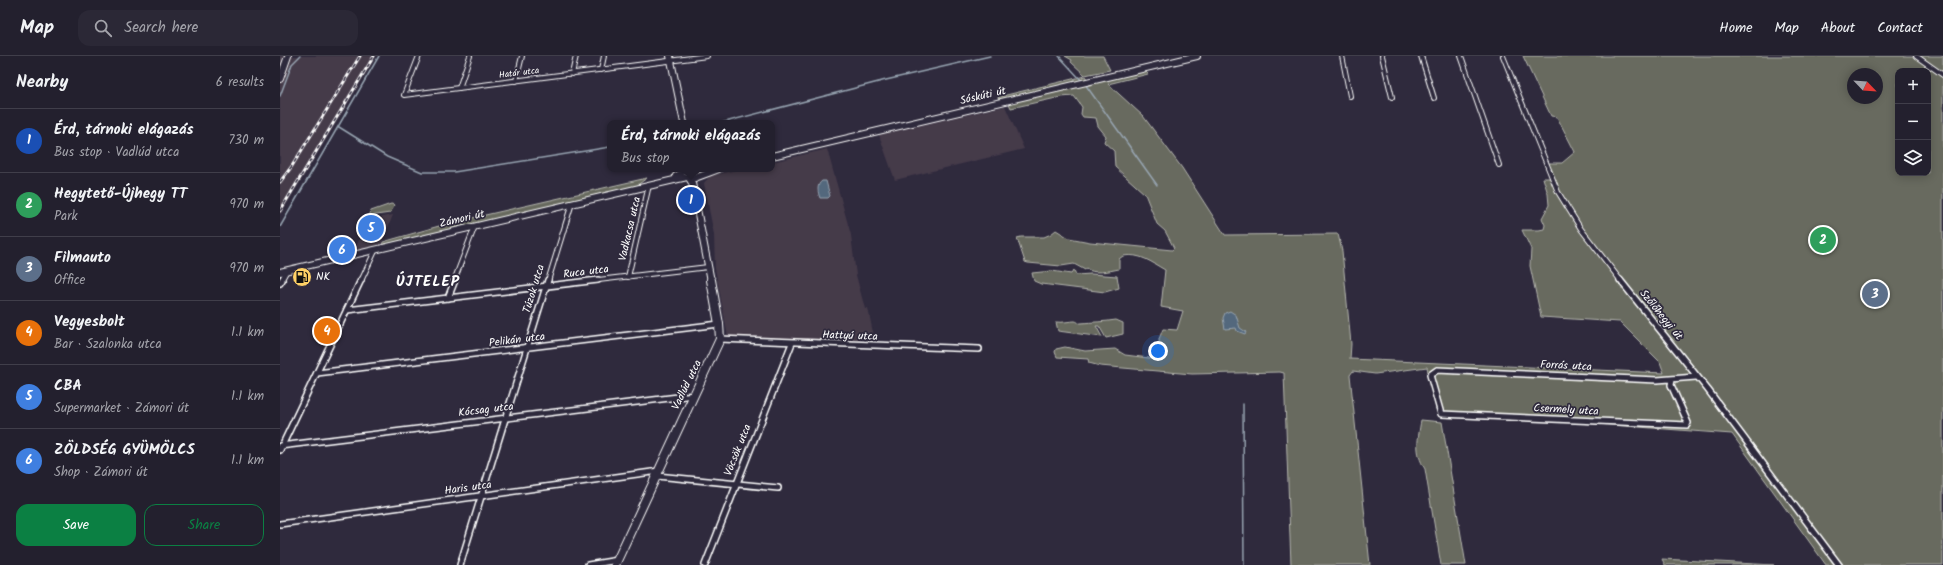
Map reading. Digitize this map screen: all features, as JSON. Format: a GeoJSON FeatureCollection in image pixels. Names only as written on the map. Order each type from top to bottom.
{"type":"FeatureCollection","features":[{"type":"Feature","properties":{"kind":"main road"},"geometry":{"type":"LineString","coordinates":[[280,79],[288,56]]}},
{"type":"Feature","properties":{"kind":"main road","name":"Sóskúti út"},"geometry":{"type":"LineString","coordinates":[[775,156],[1197,56]]}},
{"type":"Feature","properties":{"kind":"main road"},"geometry":{"type":"LineString","coordinates":[[671,61],[683,120]]}},
{"type":"Feature","properties":{"kind":"main road","name":"Zámori út"},"geometry":{"type":"LineString","coordinates":[[280,272],[649,185],[687,174],[700,173]]}},
{"type":"Feature","properties":{"kind":"main road","name":"Vadlúd utca"},"geometry":{"type":"LineString","coordinates":[[696,203],[700,173]]}},
{"type":"Feature","properties":{"kind":"main road","name":"Vadlúd utca"},"geometry":{"type":"LineString","coordinates":[[616,563],[720,339],[719,324],[692,183],[687,174]]}},
{"type":"Feature","properties":{"kind":"street","name":"Határ utca"},"geometry":{"type":"LineString","coordinates":[[419,56],[404,95],[707,56]]}},
{"type":"Feature","properties":{"kind":"street"},"geometry":{"type":"LineString","coordinates":[[459,88],[470,56]]}},
{"type":"Feature","properties":{"kind":"street"},"geometry":{"type":"LineString","coordinates":[[516,81],[522,56]]}},
{"type":"Feature","properties":{"kind":"street"},"geometry":{"type":"LineString","coordinates":[[572,74],[576,56]]}},
{"type":"Feature","properties":{"kind":"street"},"geometry":{"type":"LineString","coordinates":[[601,70],[604,56]]}},
{"type":"Feature","properties":{"kind":"street"},"geometry":{"type":"LineString","coordinates":[[1342,56],[1350,96]]}},
{"type":"Feature","properties":{"kind":"street"},"geometry":{"type":"LineString","coordinates":[[1382,56],[1392,97]]}},
{"type":"Feature","properties":{"kind":"street"},"geometry":{"type":"LineString","coordinates":[[1421,56],[1434,98]]}},
{"type":"Feature","properties":{"kind":"street"},"geometry":{"type":"LineString","coordinates":[[1461,56],[1499,165]]}},
{"type":"Feature","properties":{"kind":"street","name":"Szőlőhegyi út"},"geometry":{"type":"LineString","coordinates":[[1504,56],[1558,192],[1566,206],[1592,243],[1754,450],[1839,565]]}},
{"type":"Feature","properties":{"kind":"street"},"geometry":{"type":"LineString","coordinates":[[1916,56],[1943,75]]}},
{"type":"Feature","properties":{"kind":"street","name":"Vadkacsa utca"},"geometry":{"type":"LineString","coordinates":[[628,277],[649,185]]}},
{"type":"Feature","properties":{"kind":"street","name":"Túzok utca"},"geometry":{"type":"LineString","coordinates":[[460,565],[504,418],[572,203]]}},
{"type":"Feature","properties":{"kind":"street"},"geometry":{"type":"LineString","coordinates":[[448,298],[475,226]]}},
{"type":"Feature","properties":{"kind":"street"},"geometry":{"type":"LineString","coordinates":[[281,447],[376,249]]}},
{"type":"Feature","properties":{"kind":"street","name":"Ruca utca"},"geometry":{"type":"LineString","coordinates":[[347,310],[708,267]]}},
{"type":"Feature","properties":{"kind":"street"},"geometry":{"type":"LineString","coordinates":[[280,283],[287,270]]}},
{"type":"Feature","properties":{"kind":"street","name":"Pelikán utca"},"geometry":{"type":"LineString","coordinates":[[316,373],[719,324]]}},
{"type":"Feature","properties":{"kind":"street","name":"Hattyú utca"},"geometry":{"type":"LineString","coordinates":[[720,339],[979,350]]}},
{"type":"Feature","properties":{"kind":"street","name":"Vöcsök utca"},"geometry":{"type":"LineString","coordinates":[[705,565],[792,343]]}},
{"type":"Feature","properties":{"kind":"street","name":"Forrás utca"},"geometry":{"type":"LineString","coordinates":[[1434,370],[1672,380],[1696,377]]}},
{"type":"Feature","properties":{"kind":"street","name":"Csermely utca"},"geometry":{"type":"LineString","coordinates":[[1434,370],[1430,375],[1441,414],[1687,425],[1688,423],[1671,385],[1672,380]]}},
{"type":"Feature","properties":{"kind":"street","name":"Kócsag utca"},"geometry":{"type":"LineString","coordinates":[[281,447],[676,396],[694,395]]}},
{"type":"Feature","properties":{"kind":"street","name":"Haris utca"},"geometry":{"type":"LineString","coordinates":[[280,524],[658,473],[778,488]]}},
{"type":"Feature","properties":{"kind":"street"},"geometry":{"type":"LineString","coordinates":[[588,565],[616,563]]}},
{"type":"Feature","properties":{"kind":"shaded area"},"geometry":{"type":"Polygon","coordinates":[[[280,56],[376,56],[280,215],[280,56]]]}},
{"type":"Feature","properties":{"kind":"shaded area"},"geometry":{"type":"Polygon","coordinates":[[[1065,56],[1103,56],[1110,70],[1085,75],[1071,62],[1072,60],[1065,56]]]}},
{"type":"Feature","properties":{"kind":"shaded area"},"geometry":{"type":"Polygon","coordinates":[[[1523,56],[1943,56],[1943,565],[1826,565],[1732,434],[1437,412],[1427,367],[1375,374],[1353,371],[1350,375],[1370,565],[1291,565],[1284,373],[1192,374],[1100,366],[1089,363],[1088,359],[1057,357],[1055,352],[1056,349],[1065,347],[1085,351],[1115,349],[1125,355],[1157,359],[1160,356],[1159,339],[1163,329],[1177,330],[1183,311],[1161,307],[1165,270],[1150,261],[1135,256],[1123,256],[1119,259],[1119,269],[1101,272],[1086,268],[1085,270],[1074,264],[1061,266],[1028,263],[1025,262],[1017,238],[1044,237],[1056,230],[1069,238],[1090,242],[1172,250],[1174,248],[1165,231],[1157,224],[1145,194],[1115,167],[1114,151],[1104,142],[1106,136],[1098,126],[1096,118],[1083,117],[1081,114],[1082,107],[1074,96],[1061,97],[1011,108],[1007,99],[999,101],[998,97],[1085,76],[1090,83],[1145,71],[1148,74],[1108,84],[1143,116],[1182,168],[1225,235],[1338,234],[1342,251],[1351,344],[1350,359],[1664,373],[1660,362],[1620,322],[1541,317],[1530,266],[1531,249],[1522,230],[1544,229],[1545,225],[1542,218],[1549,205],[1548,194],[1543,178],[1554,178],[1548,163],[1562,163],[1575,152],[1557,117],[1551,116],[1523,56]]]}},
{"type":"Feature","properties":{"kind":"shaded area"},"geometry":{"type":"Polygon","coordinates":[[[1005,106],[1024,149],[895,180],[879,135],[1005,106]]]}},
{"type":"Feature","properties":{"kind":"shaded area"},"geometry":{"type":"Polygon","coordinates":[[[827,149],[851,235],[856,275],[865,309],[868,308],[874,338],[863,338],[859,341],[728,337],[715,268],[714,235],[704,183],[710,176],[727,172],[775,172],[775,161],[827,149]]]}},
{"type":"Feature","properties":{"kind":"shaded area"},"geometry":{"type":"Polygon","coordinates":[[[647,178],[636,186],[382,246],[383,242],[446,224],[647,178]]]}},
{"type":"Feature","properties":{"kind":"shaded area"},"geometry":{"type":"Polygon","coordinates":[[[391,204],[395,205],[390,213],[369,216],[371,211],[391,204]]]}},
{"type":"Feature","properties":{"kind":"shaded area"},"geometry":{"type":"Polygon","coordinates":[[[393,215],[381,245],[354,251],[368,220],[393,215]]]}},
{"type":"Feature","properties":{"kind":"shaded area"},"geometry":{"type":"Polygon","coordinates":[[[1074,270],[1076,275],[1091,274],[1117,276],[1119,288],[1105,292],[1041,284],[1034,281],[1032,273],[1052,271],[1071,274],[1074,270]]]}},
{"type":"Feature","properties":{"kind":"shaded area"},"geometry":{"type":"Polygon","coordinates":[[[1116,320],[1123,323],[1123,334],[1106,338],[1099,326],[1096,326],[1102,337],[1058,331],[1056,322],[1075,321],[1080,323],[1116,320]]]}},
{"type":"Feature","properties":{"kind":"shaded area"},"geometry":{"type":"Polygon","coordinates":[[[1421,420],[1442,422],[1466,565],[1441,565],[1425,469],[1419,457],[1418,451],[1421,420]]]}},
{"type":"Feature","properties":{"kind":"shaded area"},"geometry":{"type":"Polygon","coordinates":[[[1662,559],[1774,565],[1665,565],[1662,559]]]}},
{"type":"Feature","properties":{"kind":"water"},"geometry":{"type":"Polygon","coordinates":[[[822,181],[826,181],[830,196],[828,198],[820,198],[819,196],[818,187],[822,181]]]}},
{"type":"Feature","properties":{"kind":"water"},"geometry":{"type":"Polygon","coordinates":[[[1230,311],[1236,315],[1240,328],[1246,332],[1245,334],[1237,331],[1236,328],[1225,329],[1223,318],[1225,313],[1230,311]]]}},
{"type":"Feature","properties":{"kind":"waterway"},"geometry":{"type":"LineString","coordinates":[[280,96],[292,64],[300,56]]}},
{"type":"Feature","properties":{"kind":"waterway"},"geometry":{"type":"LineString","coordinates":[[280,227],[379,56]]}},
{"type":"Feature","properties":{"kind":"waterway"},"geometry":{"type":"LineString","coordinates":[[733,120],[886,80],[990,56]]}},
{"type":"Feature","properties":{"kind":"waterway"},"geometry":{"type":"LineString","coordinates":[[1059,56],[1082,81]]}},
{"type":"Feature","properties":{"kind":"waterway"},"geometry":{"type":"LineString","coordinates":[[1085,84],[1157,185]]}},
{"type":"Feature","properties":{"kind":"waterway"},"geometry":{"type":"LineString","coordinates":[[339,127],[387,157],[422,172],[454,172],[607,147]]}},
{"type":"Feature","properties":{"kind":"waterway"},"geometry":{"type":"LineString","coordinates":[[1243,404],[1244,565]]}},
{"type":"Feature","properties":{"kind":"railway"},"geometry":{"type":"LineString","coordinates":[[280,182],[292,166],[360,56]]}},
{"type":"Feature","properties":{"kind":"railway"},"geometry":{"type":"LineString","coordinates":[[280,211],[374,56]]}},
{"type":"Feature","properties":{"kind":"place","name":"Érd, tárnoki elágazás"},"geometry":{"type":"Point","coordinates":[691,200]}},
{"type":"Feature","properties":{"kind":"place","name":"CBA"},"geometry":{"type":"Point","coordinates":[371,228]}},
{"type":"Feature","properties":{"kind":"place","name":"Hegytető-Újhegy TT"},"geometry":{"type":"Point","coordinates":[1823,240]}},
{"type":"Feature","properties":{"kind":"place","name":"ZÖLDSÉG GYÜMÖLCS"},"geometry":{"type":"Point","coordinates":[342,250]}},
{"type":"Feature","properties":{"kind":"place","name":"NK"},"geometry":{"type":"Point","coordinates":[302,277]}},
{"type":"Feature","properties":{"kind":"place","name":"Filmauto"},"geometry":{"type":"Point","coordinates":[1875,294]}},
{"type":"Feature","properties":{"kind":"place","name":"Vegyesbolt"},"geometry":{"type":"Point","coordinates":[327,331]}},
{"type":"Feature","properties":{"kind":"district","name":"ÚJTELEP"},"geometry":{"type":"Point","coordinates":[428,282]}}]}
